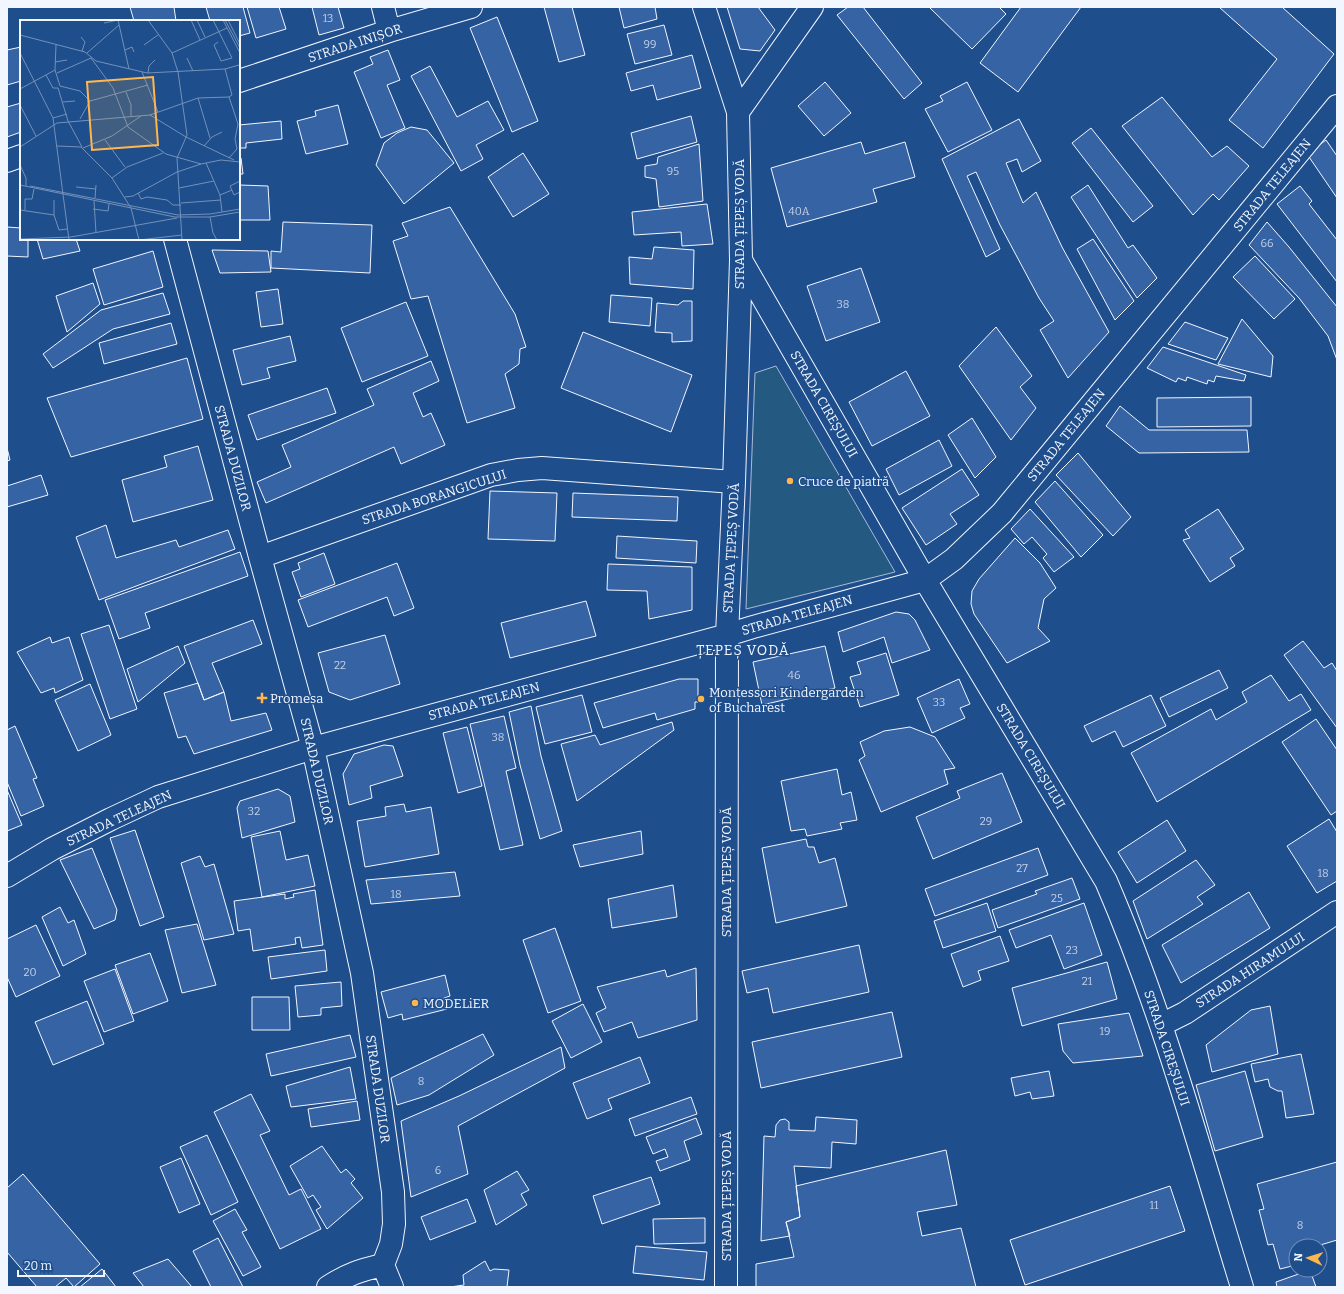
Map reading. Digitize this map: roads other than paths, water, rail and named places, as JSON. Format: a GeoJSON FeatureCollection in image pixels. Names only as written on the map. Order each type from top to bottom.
{"type":"FeatureCollection","features":[{"type":"Feature","properties":{"kind":"street"},"geometry":{"type":"LineString","coordinates":[[383,7],[389,31]]}},
{"type":"Feature","properties":{"kind":"street","name":"STRADA INIȘOR"},"geometry":{"type":"LineString","coordinates":[[240,81],[389,31],[471,7]]}},
{"type":"Feature","properties":{"kind":"street","name":"STRADA ȚEPEȘ VODĂ"},"geometry":{"type":"LineString","coordinates":[[704,7],[738,112],[741,260],[734,482],[727,635],[726,1287]]}},
{"type":"Feature","properties":{"kind":"street"},"geometry":{"type":"LineString","coordinates":[[738,112],[812,7]]}},
{"type":"Feature","properties":{"kind":"street","name":"STRADA TELEAJEN"},"geometry":{"type":"LineString","coordinates":[[7,876],[52,849],[111,819],[158,798],[313,748],[925,580],[954,559],[1002,513],[1337,106]]}},
{"type":"Feature","properties":{"kind":"street"},"geometry":{"type":"LineString","coordinates":[[7,161],[20,156]]}},
{"type":"Feature","properties":{"kind":"street","name":"STRADA DUZILOR"},"geometry":{"type":"LineString","coordinates":[[175,240],[313,748],[362,973],[393,1192],[394,1224],[391,1244],[384,1265]]}},
{"type":"Feature","properties":{"kind":"street","name":"STRADA CIREȘULUI"},"geometry":{"type":"LineString","coordinates":[[741,260],[925,580],[1106,881],[1127,929],[1161,1025],[1242,1287]]}},
{"type":"Feature","properties":{"kind":"street","name":"STRADA BORANGICULUI"},"geometry":{"type":"LineString","coordinates":[[260,557],[491,475],[518,470],[542,468],[734,482]]}},
{"type":"Feature","properties":{"kind":"street","name":"STRADA HIRAMULUI"},"geometry":{"type":"LineString","coordinates":[[1161,1025],[1185,1012],[1337,912]]}},
{"type":"Feature","properties":{"kind":"street"},"geometry":{"type":"LineString","coordinates":[[328,1287],[345,1276],[355,1272],[384,1265],[392,1287]]}},
{"type":"Feature","properties":{"kind":"place","name":"Cruce de piatră"},"geometry":{"type":"Point","coordinates":[790,481]}},
{"type":"Feature","properties":{"kind":"place","name":"Promesa"},"geometry":{"type":"Point","coordinates":[262,698]}},
{"type":"Feature","properties":{"kind":"place","name":"Montessori Kindergarden of Bucharest"},"geometry":{"type":"Point","coordinates":[701,699]}},
{"type":"Feature","properties":{"kind":"place","name":"MODELiER"},"geometry":{"type":"Point","coordinates":[415,1003]}},
{"type":"Feature","properties":{"kind":"district","name":"ȚEPEȘ VODĂ"},"geometry":{"type":"Point","coordinates":[743,650]}}]}
